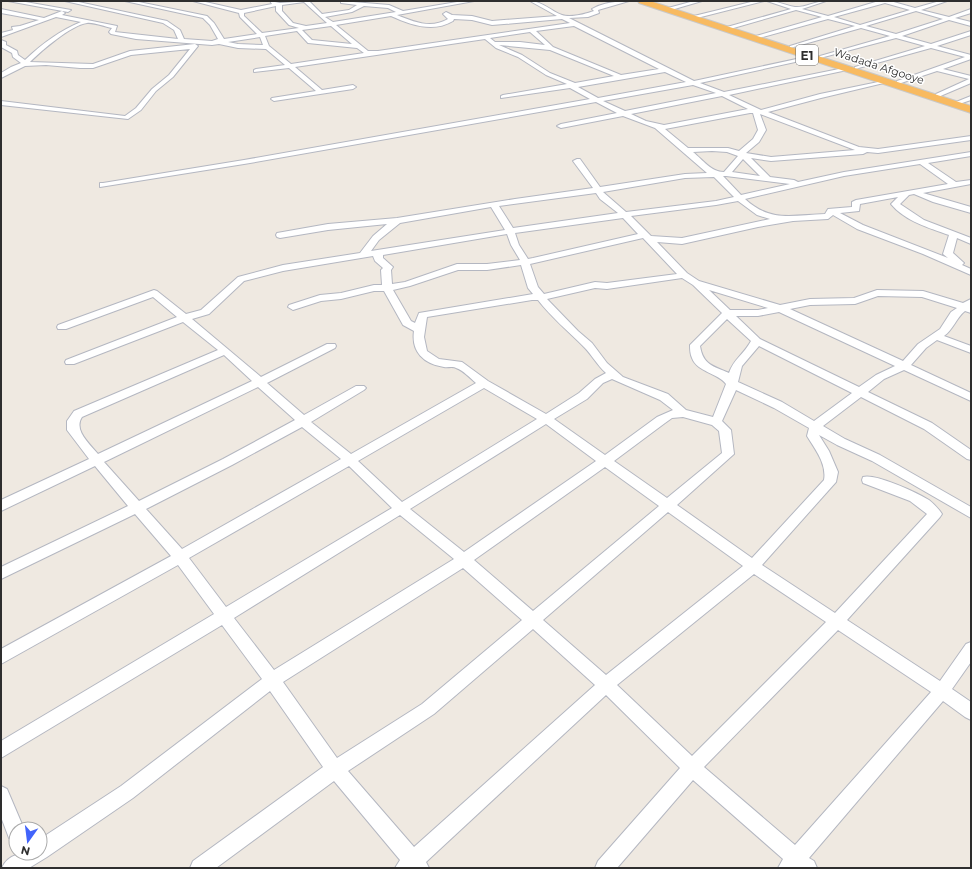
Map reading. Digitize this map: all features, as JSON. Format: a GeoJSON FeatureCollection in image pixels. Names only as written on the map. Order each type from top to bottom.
{"type":"FeatureCollection","features":[{"type":"Feature","properties":{"kind":"highway","name":"Wadada Afgooye"},"geometry":{"type":"LineString","coordinates":[[642,1],[971,106]]}},
{"type":"Feature","properties":{"kind":"highway","name":"Wadada Afgooye"},"geometry":{"type":"LineString","coordinates":[[650,1],[792,47],[818,57]]}},
{"type":"Feature","properties":{"kind":"highway","name":"Wadada Afgooye"},"geometry":{"type":"LineString","coordinates":[[853,68],[971,110]]}},
{"type":"Feature","properties":{"kind":"street"},"geometry":{"type":"LineString","coordinates":[[10,1],[70,10]]}},
{"type":"Feature","properties":{"kind":"street"},"geometry":{"type":"LineString","coordinates":[[1,10],[14,1]]}},
{"type":"Feature","properties":{"kind":"street"},"geometry":{"type":"LineString","coordinates":[[67,1],[165,22],[176,28],[181,33],[181,41]]}},
{"type":"Feature","properties":{"kind":"street"},"geometry":{"type":"LineString","coordinates":[[127,1],[208,18],[221,39],[220,42]]}},
{"type":"Feature","properties":{"kind":"street"},"geometry":{"type":"LineString","coordinates":[[195,1],[241,12],[244,10],[303,1]]}},
{"type":"Feature","properties":{"kind":"street"},"geometry":{"type":"LineString","coordinates":[[266,1],[279,4]]}},
{"type":"Feature","properties":{"kind":"street"},"geometry":{"type":"LineString","coordinates":[[306,1],[321,16],[366,52],[381,53]]}},
{"type":"Feature","properties":{"kind":"street"},"geometry":{"type":"LineString","coordinates":[[342,1],[352,10]]}},
{"type":"Feature","properties":{"kind":"street"},"geometry":{"type":"LineString","coordinates":[[342,1],[365,2],[389,7]]}},
{"type":"Feature","properties":{"kind":"street"},"geometry":{"type":"LineString","coordinates":[[380,1],[402,13]]}},
{"type":"Feature","properties":{"kind":"street"},"geometry":{"type":"LineString","coordinates":[[1,76],[15,66],[25,63],[36,62],[92,66],[103,64],[114,58],[129,53],[194,46],[262,36],[472,1]]}},
{"type":"Feature","properties":{"kind":"street"},"geometry":{"type":"LineString","coordinates":[[532,1],[560,17],[664,70],[693,83],[721,93],[758,112],[858,149],[872,152]]}},
{"type":"Feature","properties":{"kind":"street"},"geometry":{"type":"LineString","coordinates":[[435,7],[451,17],[468,17],[492,23],[588,15],[597,12],[595,9],[627,1]]}},
{"type":"Feature","properties":{"kind":"street"},"geometry":{"type":"LineString","coordinates":[[671,8],[700,1]]}},
{"type":"Feature","properties":{"kind":"street"},"geometry":{"type":"LineString","coordinates":[[697,16],[762,1]]}},
{"type":"Feature","properties":{"kind":"street"},"geometry":{"type":"LineString","coordinates":[[769,1],[971,57]]}},
{"type":"Feature","properties":{"kind":"street"},"geometry":{"type":"LineString","coordinates":[[730,27],[824,1]]}},
{"type":"Feature","properties":{"kind":"street"},"geometry":{"type":"LineString","coordinates":[[759,36],[884,1],[971,24]]}},
{"type":"Feature","properties":{"kind":"street"},"geometry":{"type":"LineString","coordinates":[[792,47],[945,1]]}},
{"type":"Feature","properties":{"kind":"street"},"geometry":{"type":"LineString","coordinates":[[321,16],[352,10],[365,2]]}},
{"type":"Feature","properties":{"kind":"street"},"geometry":{"type":"LineString","coordinates":[[279,4],[279,10],[291,24],[310,28]]}},
{"type":"Feature","properties":{"kind":"street"},"geometry":{"type":"LineString","coordinates":[[414,5],[422,9]]}},
{"type":"Feature","properties":{"kind":"street"},"geometry":{"type":"LineString","coordinates":[[8,26],[21,28],[70,10],[87,6]]}},
{"type":"Feature","properties":{"kind":"street"},"geometry":{"type":"LineString","coordinates":[[1,10],[43,19]]}},
{"type":"Feature","properties":{"kind":"street"},"geometry":{"type":"LineString","coordinates":[[103,185],[251,161],[693,83],[818,57],[897,36],[971,11]]}},
{"type":"Feature","properties":{"kind":"street"},"geometry":{"type":"LineString","coordinates":[[241,12],[242,16],[262,36],[267,47],[321,92]]}},
{"type":"Feature","properties":{"kind":"street"},"geometry":{"type":"LineString","coordinates":[[391,14],[426,26],[436,26],[448,22],[477,20]]}},
{"type":"Feature","properties":{"kind":"street"},"geometry":{"type":"LineString","coordinates":[[55,15],[114,27],[113,33],[136,37],[212,43]]}},
{"type":"Feature","properties":{"kind":"street"},"geometry":{"type":"LineString","coordinates":[[448,22],[451,20],[451,17]]}},
{"type":"Feature","properties":{"kind":"street"},"geometry":{"type":"LineString","coordinates":[[25,63],[44,45],[68,29],[86,21]]}},
{"type":"Feature","properties":{"kind":"street"},"geometry":{"type":"LineString","coordinates":[[256,71],[574,24]]}},
{"type":"Feature","properties":{"kind":"street"},"geometry":{"type":"LineString","coordinates":[[1,35],[17,30],[14,28]]}},
{"type":"Feature","properties":{"kind":"street"},"geometry":{"type":"LineString","coordinates":[[299,30],[310,42],[359,46]]}},
{"type":"Feature","properties":{"kind":"street"},"geometry":{"type":"LineString","coordinates":[[532,30],[551,48]]}},
{"type":"Feature","properties":{"kind":"street"},"geometry":{"type":"LineString","coordinates":[[561,126],[853,68],[913,52],[971,33]]}},
{"type":"Feature","properties":{"kind":"street"},"geometry":{"type":"LineString","coordinates":[[487,38],[498,47],[520,56],[548,74],[627,114],[658,127],[700,160],[705,167],[716,174],[752,209],[770,218],[828,216],[831,211]]}},
{"type":"Feature","properties":{"kind":"street"},"geometry":{"type":"LineString","coordinates":[[1,42],[4,42],[2,45],[15,52],[15,56],[25,63]]}},
{"type":"Feature","properties":{"kind":"street"},"geometry":{"type":"LineString","coordinates":[[220,42],[238,46],[267,47]]}},
{"type":"Feature","properties":{"kind":"street"},"geometry":{"type":"LineString","coordinates":[[494,43],[520,44],[551,48],[597,66],[620,77]]}},
{"type":"Feature","properties":{"kind":"street"},"geometry":{"type":"LineString","coordinates":[[1,103],[126,118],[134,114],[150,97],[154,90],[166,81],[186,58],[194,46]]}},
{"type":"Feature","properties":{"kind":"street"},"geometry":{"type":"LineString","coordinates":[[899,82],[971,57]]}},
{"type":"Feature","properties":{"kind":"street"},"geometry":{"type":"LineString","coordinates":[[938,68],[971,78]]}},
{"type":"Feature","properties":{"kind":"street"},"geometry":{"type":"LineString","coordinates":[[503,98],[664,70]]}},
{"type":"Feature","properties":{"kind":"street"},"geometry":{"type":"LineString","coordinates":[[658,127],[758,112],[886,81]]}},
{"type":"Feature","properties":{"kind":"street"},"geometry":{"type":"LineString","coordinates":[[938,95],[971,82]]}},
{"type":"Feature","properties":{"kind":"street"},"geometry":{"type":"LineString","coordinates":[[274,99],[353,87]]}},
{"type":"Feature","properties":{"kind":"street"},"geometry":{"type":"LineString","coordinates":[[959,102],[971,98]]}},
{"type":"Feature","properties":{"kind":"street"},"geometry":{"type":"LineString","coordinates":[[726,174],[743,156],[742,152],[756,140],[757,136],[762,130],[758,112]]}},
{"type":"Feature","properties":{"kind":"street"},"geometry":{"type":"LineString","coordinates":[[686,150],[728,150],[743,156],[771,159],[872,152],[971,138]]}},
{"type":"Feature","properties":{"kind":"street"},"geometry":{"type":"LineString","coordinates":[[907,148],[971,153]]}},
{"type":"Feature","properties":{"kind":"street"},"geometry":{"type":"LineString","coordinates":[[70,362],[184,318],[205,312],[241,279],[283,268],[510,231],[716,203],[844,174],[971,153]]}},
{"type":"Feature","properties":{"kind":"street"},"geometry":{"type":"LineString","coordinates":[[743,156],[767,178]]}},
{"type":"Feature","properties":{"kind":"street"},"geometry":{"type":"LineString","coordinates":[[578,161],[603,197],[626,215],[684,274],[696,283],[756,341],[928,426],[971,456]]}},
{"type":"Feature","properties":{"kind":"street"},"geometry":{"type":"LineString","coordinates":[[922,162],[955,185]]}},
{"type":"Feature","properties":{"kind":"street"},"geometry":{"type":"LineString","coordinates":[[280,235],[328,227],[398,221],[685,176],[726,174],[801,183]]}},
{"type":"Feature","properties":{"kind":"street"},"geometry":{"type":"LineString","coordinates":[[831,211],[856,210],[856,202],[971,182]]}},
{"type":"Feature","properties":{"kind":"street"},"geometry":{"type":"LineString","coordinates":[[911,192],[926,198],[958,205],[971,210]]}},
{"type":"Feature","properties":{"kind":"street"},"geometry":{"type":"LineString","coordinates":[[911,192],[895,204],[904,213],[921,222],[954,233],[971,241]]}},
{"type":"Feature","properties":{"kind":"street"},"geometry":{"type":"LineString","coordinates":[[494,205],[510,231],[515,245],[525,263],[533,288],[574,333],[588,345],[602,365],[620,379],[664,397],[683,413]]}},
{"type":"Feature","properties":{"kind":"street"},"geometry":{"type":"LineString","coordinates":[[831,211],[860,227],[926,252],[971,272]]}},
{"type":"Feature","properties":{"kind":"street"},"geometry":{"type":"LineString","coordinates":[[293,307],[320,298],[342,296],[374,288],[387,288],[427,278],[457,267],[480,268],[525,263],[647,237],[682,241],[758,224],[793,218]]}},
{"type":"Feature","properties":{"kind":"street"},"geometry":{"type":"LineString","coordinates":[[362,255],[376,238],[398,221]]}},
{"type":"Feature","properties":{"kind":"street"},"geometry":{"type":"LineString","coordinates":[[954,233],[948,254],[971,272]]}},
{"type":"Feature","properties":{"kind":"street"},"geometry":{"type":"LineString","coordinates":[[378,253],[378,259],[388,267],[386,270],[387,288],[407,322],[418,329]]}},
{"type":"Feature","properties":{"kind":"street"},"geometry":{"type":"LineString","coordinates":[[684,274],[664,279],[595,286],[562,294],[466,307],[452,311],[436,311],[423,315],[418,329],[420,339],[418,346],[422,354],[432,360],[449,364],[458,364],[484,383],[546,419],[670,505],[753,566],[942,691],[971,712]]}},
{"type":"Feature","properties":{"kind":"street"},"geometry":{"type":"LineString","coordinates":[[696,283],[779,308],[971,397]]}},
{"type":"Feature","properties":{"kind":"street"},"geometry":{"type":"LineString","coordinates":[[969,307],[924,294],[894,292],[877,293],[855,301],[810,302],[758,313],[728,313],[695,345],[697,358],[705,366],[726,376],[732,384],[778,405],[841,442],[876,458],[971,513]]}},
{"type":"Feature","properties":{"kind":"street"},"geometry":{"type":"LineString","coordinates":[[62,327],[154,293],[225,351],[304,422],[350,460],[402,509],[534,620],[606,685],[692,768],[797,865],[942,691],[971,649]]}},
{"type":"Feature","properties":{"kind":"street"},"geometry":{"type":"LineString","coordinates":[[225,351],[78,414],[73,421],[73,430],[96,460],[180,557],[272,680],[335,769],[412,866],[606,685],[753,566],[830,482],[832,472],[813,436],[815,426],[880,377],[904,365],[922,346],[944,331],[955,314],[969,307]]}},
{"type":"Feature","properties":{"kind":"street"},"geometry":{"type":"LineString","coordinates":[[936,336],[971,350]]}},
{"type":"Feature","properties":{"kind":"street"},"geometry":{"type":"LineString","coordinates":[[716,422],[730,392],[737,365],[752,349],[756,341]]}},
{"type":"Feature","properties":{"kind":"street"},"geometry":{"type":"LineString","coordinates":[[1,506],[260,382],[331,346]]}},
{"type":"Feature","properties":{"kind":"street"},"geometry":{"type":"LineString","coordinates":[[1,750],[402,509],[583,396],[599,381],[612,374]]}},
{"type":"Feature","properties":{"kind":"street"},"geometry":{"type":"LineString","coordinates":[[1,656],[180,557],[484,383]]}},
{"type":"Feature","properties":{"kind":"street"},"geometry":{"type":"LineString","coordinates":[[1,573],[138,507],[304,422],[360,388]]}},
{"type":"Feature","properties":{"kind":"street"},"geometry":{"type":"LineString","coordinates":[[48,845],[127,792],[272,680],[464,560],[653,427],[663,417],[671,413],[683,413],[716,422],[725,430],[728,454],[670,505],[428,709],[335,769],[200,868]]}},
{"type":"Feature","properties":{"kind":"street"},"geometry":{"type":"LineString","coordinates":[[605,868],[692,768],[837,621],[935,514],[932,509],[918,500],[868,480]]}},
{"type":"Feature","properties":{"kind":"street"},"geometry":{"type":"LineString","coordinates":[[1,795],[12,821]]}}]}
